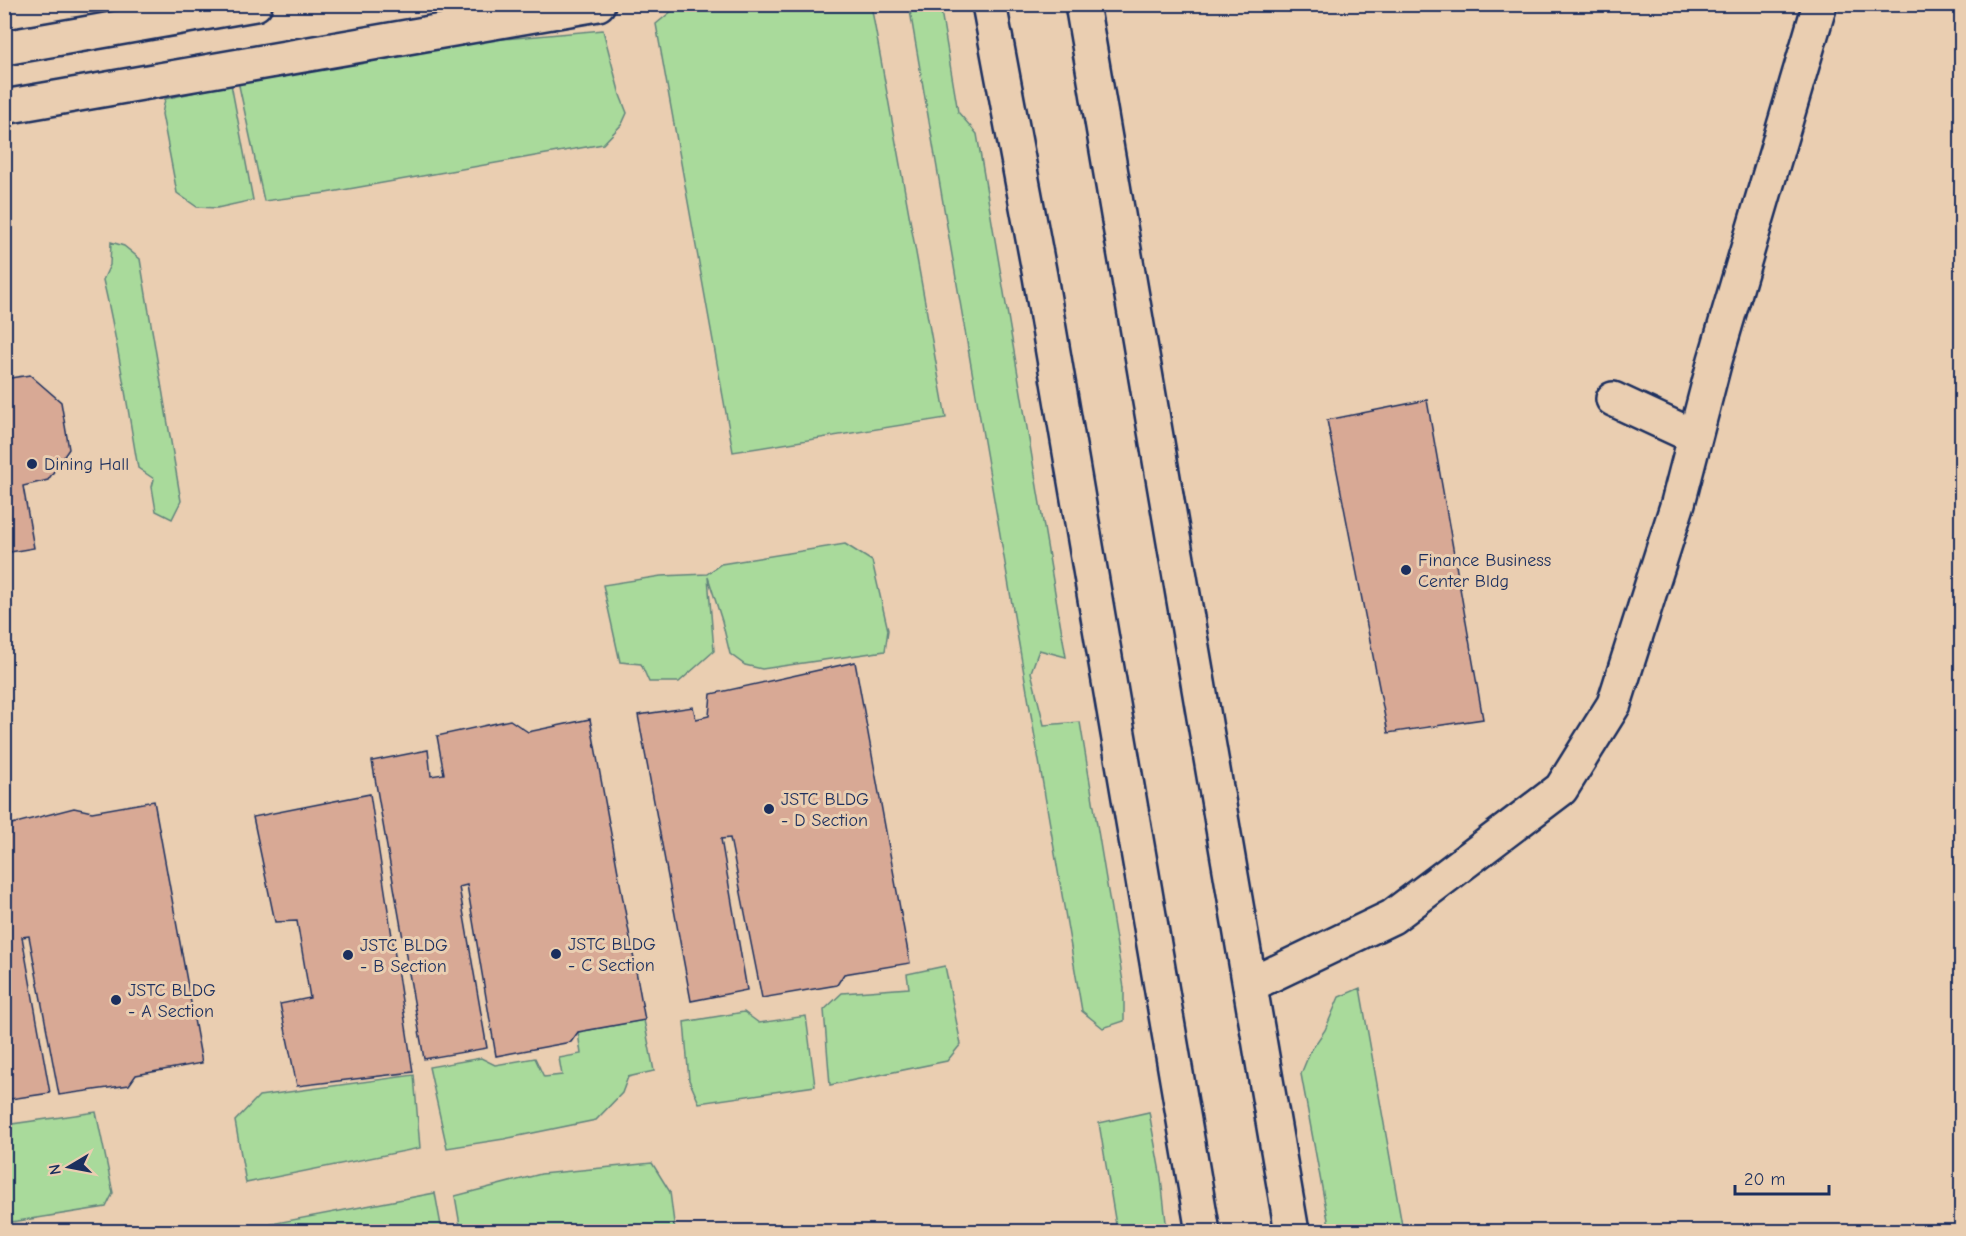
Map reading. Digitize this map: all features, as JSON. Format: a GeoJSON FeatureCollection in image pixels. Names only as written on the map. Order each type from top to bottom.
{"type":"FeatureCollection","features":[{"type":"Feature","properties":{"kind":"street"},"geometry":{"type":"LineString","coordinates":[[4,48],[255,4]]}},
{"type":"Feature","properties":{"kind":"street"},"geometry":{"type":"LineString","coordinates":[[4,107],[598,4]]}},
{"type":"Feature","properties":{"kind":"street"},"geometry":{"type":"LineString","coordinates":[[989,4],[1042,288],[1203,1232]]}},
{"type":"Feature","properties":{"kind":"street"},"geometry":{"type":"LineString","coordinates":[[1082,4],[1292,1232]]}},
{"type":"Feature","properties":{"kind":"street"},"geometry":{"type":"LineString","coordinates":[[1250,986],[1392,917],[1561,789],[1614,704],[1678,503],[1715,360],[1820,4]]}},
{"type":"Feature","properties":{"kind":"street"},"geometry":{"type":"LineString","coordinates":[[1613,399],[1695,437]]}},
{"type":"Feature","properties":{"kind":"green space"},"geometry":{"type":"Polygon","coordinates":[[[679,5],[871,5],[946,418],[733,452],[656,24],[679,5]]]}},
{"type":"Feature","properties":{"kind":"green space"},"geometry":{"type":"Polygon","coordinates":[[[909,5],[940,5],[958,112],[977,134],[1066,657],[1039,650],[1031,672],[1044,725],[1080,722],[1124,988],[1124,1021],[1103,1028],[1082,1011],[909,5]]]}},
{"type":"Feature","properties":{"kind":"green space"},"geometry":{"type":"Polygon","coordinates":[[[603,30],[627,113],[622,124],[603,144],[326,193],[264,201],[238,81],[481,41],[603,30]]]}},
{"type":"Feature","properties":{"kind":"green space"},"geometry":{"type":"Polygon","coordinates":[[[231,84],[253,200],[217,208],[197,207],[177,193],[162,114],[165,99],[231,84]]]}},
{"type":"Feature","properties":{"kind":"green space"},"geometry":{"type":"Polygon","coordinates":[[[111,242],[124,246],[140,259],[181,501],[172,519],[156,511],[152,487],[154,479],[138,468],[118,350],[103,280],[110,265],[111,242]]]}},
{"type":"Feature","properties":{"kind":"green space"},"geometry":{"type":"Polygon","coordinates":[[[845,544],[872,561],[888,630],[885,651],[762,669],[745,665],[730,654],[708,577],[714,651],[679,682],[649,682],[641,664],[620,662],[603,585],[661,576],[707,574],[721,564],[845,544]]]}},
{"type":"Feature","properties":{"kind":"green space"},"geometry":{"type":"Polygon","coordinates":[[[945,966],[961,1044],[947,1061],[830,1085],[824,1010],[842,993],[909,988],[907,974],[945,966]]]}},
{"type":"Feature","properties":{"kind":"green space"},"geometry":{"type":"Polygon","coordinates":[[[1360,988],[1403,1231],[1330,1231],[1301,1074],[1310,1052],[1325,1030],[1339,997],[1360,988]]]}},
{"type":"Feature","properties":{"kind":"green space"},"geometry":{"type":"Polygon","coordinates":[[[744,1012],[759,1023],[806,1016],[815,1086],[699,1103],[689,1080],[684,1022],[744,1012]]]}},
{"type":"Feature","properties":{"kind":"green space"},"geometry":{"type":"Polygon","coordinates":[[[644,1020],[654,1071],[628,1077],[622,1093],[596,1120],[447,1148],[429,1067],[481,1058],[495,1065],[535,1058],[544,1077],[562,1075],[559,1058],[581,1054],[578,1032],[644,1020]]]}},
{"type":"Feature","properties":{"kind":"green space"},"geometry":{"type":"Polygon","coordinates":[[[414,1075],[420,1148],[246,1183],[235,1121],[259,1096],[414,1075]]]}},
{"type":"Feature","properties":{"kind":"green space"},"geometry":{"type":"Polygon","coordinates":[[[96,1112],[113,1193],[106,1207],[5,1223],[5,1125],[96,1112]]]}},
{"type":"Feature","properties":{"kind":"green space"},"geometry":{"type":"Polygon","coordinates":[[[1149,1112],[1161,1178],[1167,1231],[1117,1231],[1099,1123],[1149,1112]]]}},
{"type":"Feature","properties":{"kind":"green space"},"geometry":{"type":"Polygon","coordinates":[[[652,1163],[670,1192],[675,1231],[461,1231],[455,1196],[541,1174],[652,1163]]]}},
{"type":"Feature","properties":{"kind":"green space"},"geometry":{"type":"Polygon","coordinates":[[[435,1193],[442,1231],[272,1231],[271,1224],[435,1193]]]}},
{"type":"Feature","properties":{"kind":"building","name":"Dining Hall"},"geometry":{"type":"Polygon","coordinates":[[[30,375],[61,402],[69,449],[48,480],[23,486],[34,548],[4,553],[4,379],[30,375]]]}},
{"type":"Feature","properties":{"kind":"building","name":"Finance Business Center Bldg"},"geometry":{"type":"Polygon","coordinates":[[[1427,400],[1483,719],[1388,733],[1327,420],[1427,400]]]}},
{"type":"Feature","properties":{"kind":"building","name":"JSTC BLDG - D Section"},"geometry":{"type":"Polygon","coordinates":[[[855,662],[910,963],[844,974],[837,985],[762,998],[730,838],[721,839],[747,990],[691,1001],[638,715],[693,707],[696,719],[709,716],[711,694],[855,662]]]}},
{"type":"Feature","properties":{"kind":"building","name":"JSTC BLDG - C Section"},"geometry":{"type":"Polygon","coordinates":[[[590,719],[645,1020],[578,1032],[571,1042],[496,1056],[467,885],[459,887],[487,1048],[424,1059],[372,761],[428,750],[431,776],[444,774],[437,736],[510,720],[528,732],[590,719]]]}},
{"type":"Feature","properties":{"kind":"building","name":"JSTC BLDG - B Section"},"geometry":{"type":"Polygon","coordinates":[[[370,794],[413,1072],[297,1086],[280,1004],[310,998],[297,921],[275,922],[253,817],[370,794]]]}},
{"type":"Feature","properties":{"kind":"building","name":"JSTC BLDG - A Section"},"geometry":{"type":"Polygon","coordinates":[[[154,801],[202,1063],[136,1075],[129,1085],[59,1095],[29,936],[22,937],[50,1093],[4,1100],[4,826],[74,808],[92,812],[154,801]]]}},
{"type":"Feature","properties":{"kind":"place","name":"Dining Hall"},"geometry":{"type":"Point","coordinates":[32,464]}},
{"type":"Feature","properties":{"kind":"place","name":"Finance Business Center Bldg"},"geometry":{"type":"Point","coordinates":[1406,570]}},
{"type":"Feature","properties":{"kind":"place","name":"JSTC BLDG - D Section"},"geometry":{"type":"Point","coordinates":[769,809]}},
{"type":"Feature","properties":{"kind":"place","name":"JSTC BLDG - C Section"},"geometry":{"type":"Point","coordinates":[556,954]}},
{"type":"Feature","properties":{"kind":"place","name":"JSTC BLDG - B Section"},"geometry":{"type":"Point","coordinates":[348,955]}},
{"type":"Feature","properties":{"kind":"place","name":"JSTC BLDG - A Section"},"geometry":{"type":"Point","coordinates":[116,1000]}}]}
